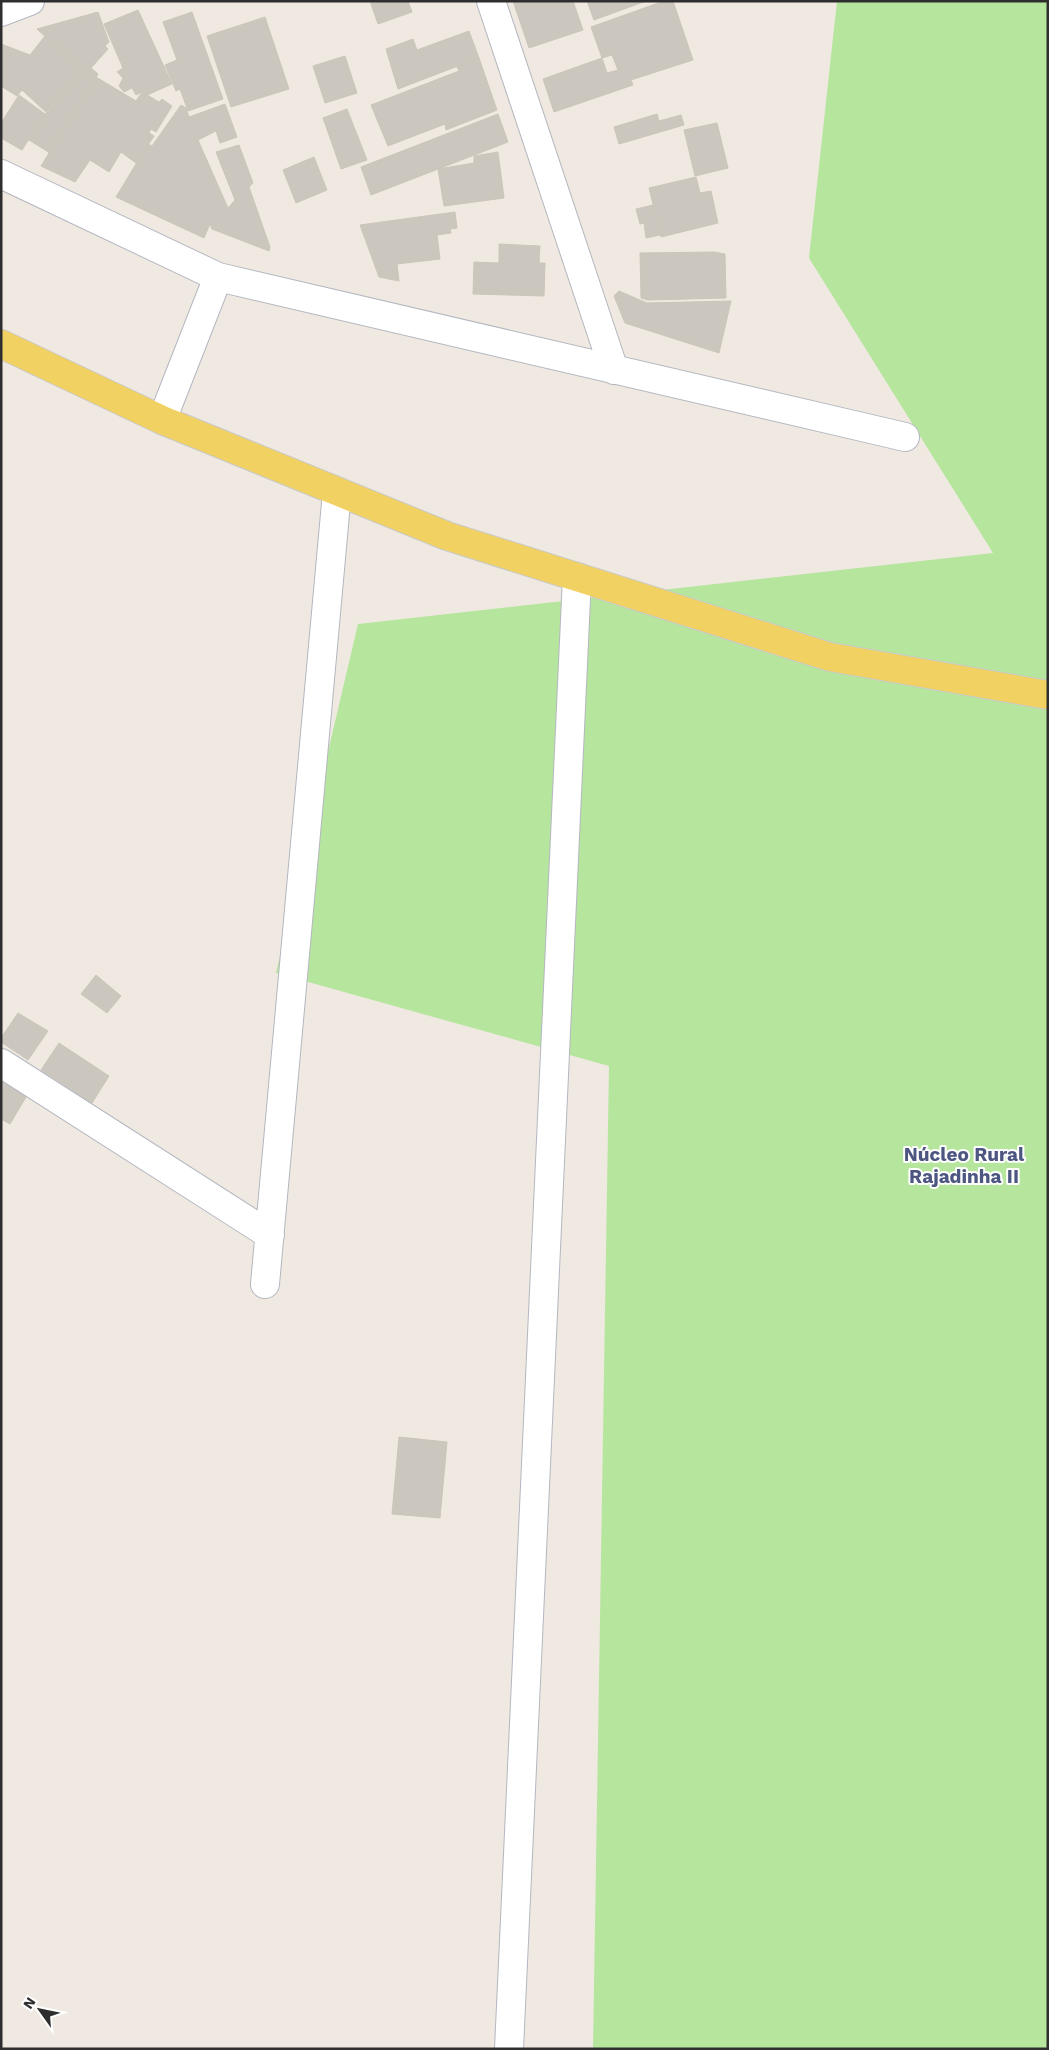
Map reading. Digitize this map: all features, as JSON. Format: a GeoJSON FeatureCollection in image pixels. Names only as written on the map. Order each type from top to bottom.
{"type":"FeatureCollection","features":[{"type":"Feature","properties":{"kind":"main road"},"geometry":{"type":"LineString","coordinates":[[1,344],[162,420],[447,536],[830,657],[1048,695]]}},
{"type":"Feature","properties":{"kind":"street"},"geometry":{"type":"LineString","coordinates":[[1,12],[30,1]]}},
{"type":"Feature","properties":{"kind":"street"},"geometry":{"type":"LineString","coordinates":[[491,1],[614,370]]}},
{"type":"Feature","properties":{"kind":"street"},"geometry":{"type":"LineString","coordinates":[[1,174],[218,277],[905,437]]}},
{"type":"Feature","properties":{"kind":"street"},"geometry":{"type":"LineString","coordinates":[[162,420],[218,277]]}},
{"type":"Feature","properties":{"kind":"street"},"geometry":{"type":"LineString","coordinates":[[265,1284],[337,492]]}},
{"type":"Feature","properties":{"kind":"street"},"geometry":{"type":"LineString","coordinates":[[509,2049],[576,577]]}},
{"type":"Feature","properties":{"kind":"street"},"geometry":{"type":"LineString","coordinates":[[1,1062],[270,1235]]}},
{"type":"Feature","properties":{"kind":"green space"},"geometry":{"type":"Polygon","coordinates":[[[837,1],[1048,1],[1048,2049],[593,2049],[609,1066],[276,973],[358,624],[993,553],[809,258],[837,1]]]}},
{"type":"Feature","properties":{"kind":"building"},"geometry":{"type":"Polygon","coordinates":[[[370,1],[408,1],[412,12],[378,24],[370,1]]]}},
{"type":"Feature","properties":{"kind":"building"},"geometry":{"type":"Polygon","coordinates":[[[513,1],[573,1],[583,30],[529,48],[513,1]]]}},
{"type":"Feature","properties":{"kind":"building"},"geometry":{"type":"Polygon","coordinates":[[[587,1],[646,1],[594,20],[587,1]]]}},
{"type":"Feature","properties":{"kind":"building"},"geometry":{"type":"Polygon","coordinates":[[[664,1],[673,1],[693,60],[631,80],[633,85],[554,112],[543,79],[602,58],[591,27],[664,1]],[[612,55],[602,58],[607,73],[618,70],[612,55]]]}},
{"type":"Feature","properties":{"kind":"building"},"geometry":{"type":"Polygon","coordinates":[[[138,10],[172,84],[147,95],[142,92],[136,95],[132,88],[124,92],[119,86],[123,78],[117,72],[123,68],[104,24],[138,10]]]}},
{"type":"Feature","properties":{"kind":"building"},"geometry":{"type":"Polygon","coordinates":[[[98,12],[109,42],[105,46],[108,49],[91,68],[98,74],[94,81],[37,29],[98,12]]]}},
{"type":"Feature","properties":{"kind":"building"},"geometry":{"type":"Polygon","coordinates":[[[192,12],[223,99],[188,111],[180,89],[176,91],[165,65],[177,60],[163,22],[192,12]]]}},
{"type":"Feature","properties":{"kind":"building"},"geometry":{"type":"Polygon","coordinates":[[[265,17],[289,89],[231,107],[207,36],[265,17]]]}},
{"type":"Feature","properties":{"kind":"building"},"geometry":{"type":"Polygon","coordinates":[[[469,31],[479,58],[398,89],[386,49],[413,39],[417,50],[469,31]]]}},
{"type":"Feature","properties":{"kind":"building"},"geometry":{"type":"Polygon","coordinates":[[[45,36],[82,70],[47,113],[22,90],[17,96],[1,86],[1,44],[30,55],[45,36]]]}},
{"type":"Feature","properties":{"kind":"building"},"geometry":{"type":"Polygon","coordinates":[[[345,56],[357,93],[325,103],[313,66],[345,56]]]}},
{"type":"Feature","properties":{"kind":"building"},"geometry":{"type":"Polygon","coordinates":[[[479,58],[497,110],[446,130],[445,124],[388,146],[371,105],[459,71],[457,67],[479,58]]]}},
{"type":"Feature","properties":{"kind":"building"},"geometry":{"type":"Polygon","coordinates":[[[82,70],[94,81],[50,153],[29,140],[45,114],[82,70]]]}},
{"type":"Feature","properties":{"kind":"building"},"geometry":{"type":"Polygon","coordinates":[[[96,77],[136,101],[142,92],[159,102],[162,99],[172,106],[156,132],[151,129],[149,133],[154,136],[136,163],[121,152],[109,172],[90,160],[75,182],[41,166],[96,77]]]}},
{"type":"Feature","properties":{"kind":"building"},"geometry":{"type":"Polygon","coordinates":[[[19,95],[45,114],[22,150],[1,138],[1,123],[19,95]]]}},
{"type":"Feature","properties":{"kind":"building"},"geometry":{"type":"Polygon","coordinates":[[[225,104],[237,137],[220,143],[216,131],[198,140],[228,208],[235,200],[216,152],[239,145],[253,183],[249,187],[270,247],[269,251],[212,229],[210,224],[204,238],[116,197],[148,144],[152,146],[181,105],[186,108],[189,117],[225,104]]]}},
{"type":"Feature","properties":{"kind":"building"},"geometry":{"type":"Polygon","coordinates":[[[347,109],[367,160],[341,169],[323,118],[347,109]]]}},
{"type":"Feature","properties":{"kind":"building"},"geometry":{"type":"Polygon","coordinates":[[[498,114],[508,142],[371,195],[361,167],[498,114]]]}},
{"type":"Feature","properties":{"kind":"building"},"geometry":{"type":"Polygon","coordinates":[[[657,114],[659,121],[681,115],[684,125],[619,144],[614,127],[657,114]]]}},
{"type":"Feature","properties":{"kind":"building"},"geometry":{"type":"Polygon","coordinates":[[[717,123],[728,168],[695,176],[684,130],[717,123]]]}},
{"type":"Feature","properties":{"kind":"building"},"geometry":{"type":"Polygon","coordinates":[[[498,152],[504,198],[444,206],[438,169],[474,163],[474,156],[498,152]]]}},
{"type":"Feature","properties":{"kind":"building"},"geometry":{"type":"Polygon","coordinates":[[[314,157],[327,190],[296,203],[283,170],[314,157]]]}},
{"type":"Feature","properties":{"kind":"building"},"geometry":{"type":"Polygon","coordinates":[[[696,177],[700,193],[711,191],[718,223],[661,237],[649,188],[696,177]]]}},
{"type":"Feature","properties":{"kind":"building"},"geometry":{"type":"Polygon","coordinates":[[[653,205],[660,235],[646,238],[644,223],[640,224],[636,209],[653,205]]]}},
{"type":"Feature","properties":{"kind":"building"},"geometry":{"type":"Polygon","coordinates":[[[455,212],[457,228],[450,229],[451,233],[437,235],[440,259],[397,264],[399,281],[379,277],[360,225],[455,212]]]}},
{"type":"Feature","properties":{"kind":"building"},"geometry":{"type":"Polygon","coordinates":[[[499,244],[540,246],[539,263],[545,263],[544,296],[473,294],[474,262],[499,263],[499,244]]]}},
{"type":"Feature","properties":{"kind":"building"},"geometry":{"type":"Polygon","coordinates":[[[714,252],[725,254],[726,298],[648,300],[641,298],[640,253],[714,252]]]}},
{"type":"Feature","properties":{"kind":"building"},"geometry":{"type":"Polygon","coordinates":[[[619,291],[647,303],[731,301],[719,353],[625,323],[614,296],[619,291]]]}},
{"type":"Feature","properties":{"kind":"building"},"geometry":{"type":"Polygon","coordinates":[[[96,975],[121,996],[107,1013],[81,994],[96,975]]]}},
{"type":"Feature","properties":{"kind":"building"},"geometry":{"type":"Polygon","coordinates":[[[18,1013],[48,1031],[28,1060],[1,1042],[1,1038],[18,1013]]]}},
{"type":"Feature","properties":{"kind":"building"},"geometry":{"type":"Polygon","coordinates":[[[59,1043],[109,1076],[92,1103],[41,1070],[59,1043]]]}},
{"type":"Feature","properties":{"kind":"building"},"geometry":{"type":"Polygon","coordinates":[[[1,1074],[29,1092],[10,1124],[1,1119],[1,1074]]]}},
{"type":"Feature","properties":{"kind":"building"},"geometry":{"type":"Polygon","coordinates":[[[399,1437],[447,1442],[440,1518],[392,1514],[399,1437]]]}},
{"type":"Feature","properties":{"kind":"district","name":"Núcleo Rural Rajadinha II"},"geometry":{"type":"Point","coordinates":[964,1165]}}]}
